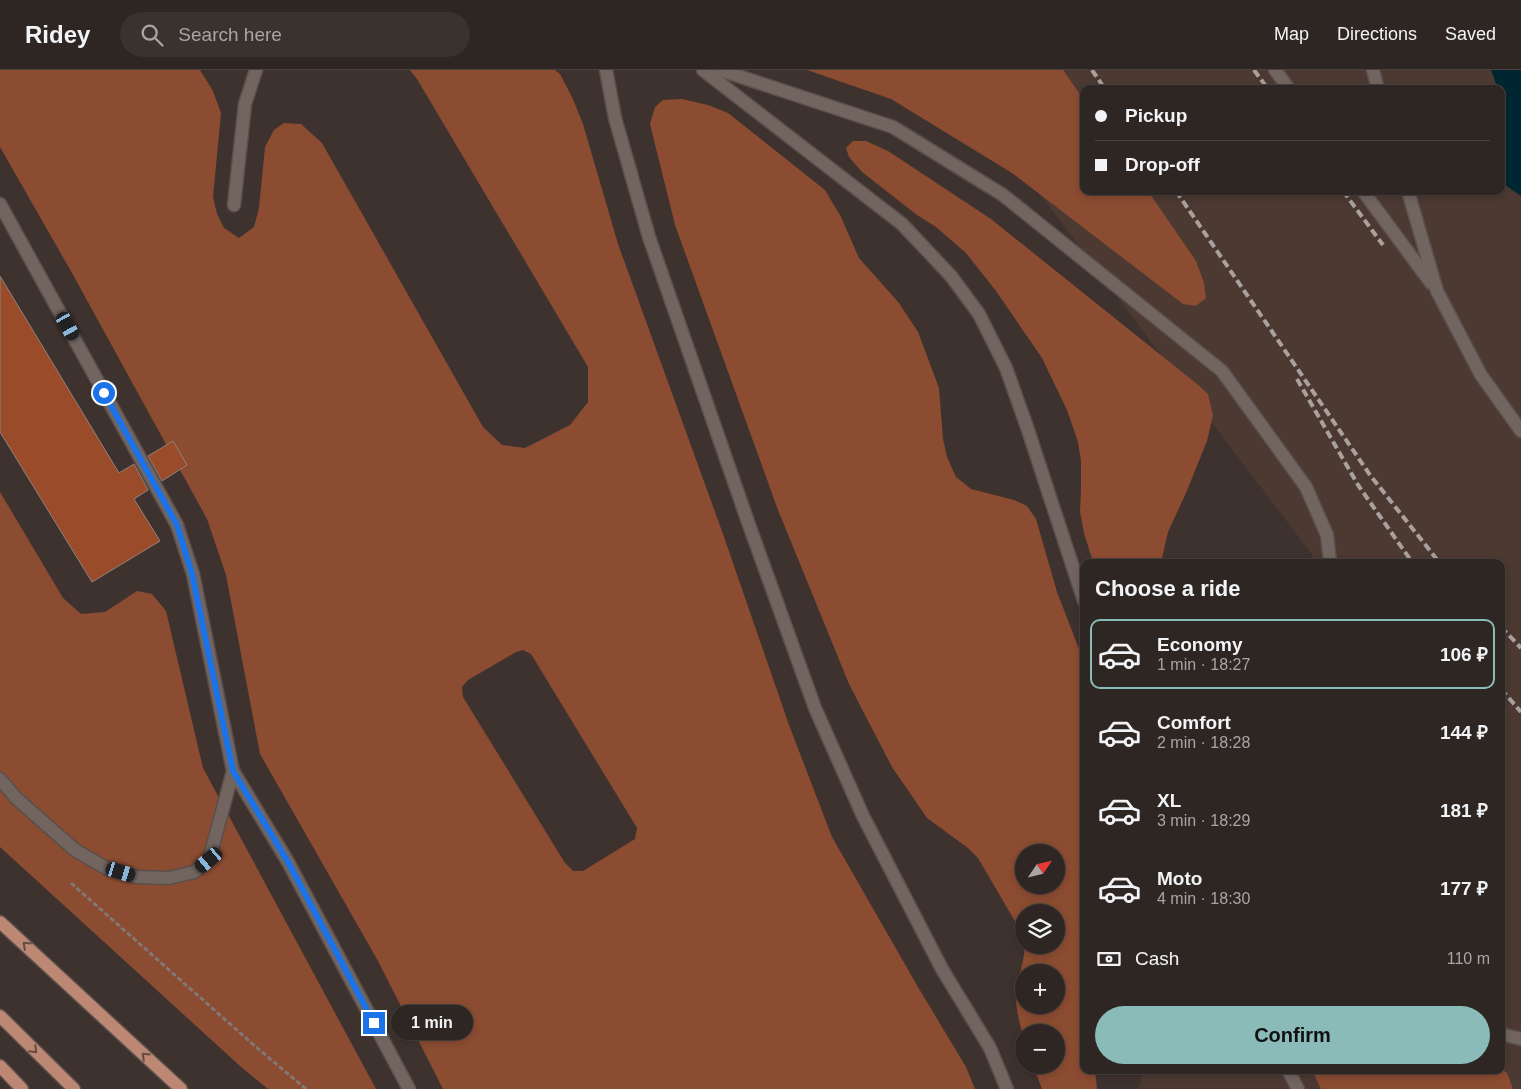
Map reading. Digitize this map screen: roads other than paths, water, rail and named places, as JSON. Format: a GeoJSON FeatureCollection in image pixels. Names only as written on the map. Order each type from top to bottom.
{"type":"FeatureCollection","features":[{"type":"Feature","properties":{"kind":"main road"},"geometry":{"type":"LineString","coordinates":[[0,922],[181,1089]]}},
{"type":"Feature","properties":{"kind":"main road"},"geometry":{"type":"LineString","coordinates":[[0,1016],[74,1089]]}},
{"type":"Feature","properties":{"kind":"main road"},"geometry":{"type":"LineString","coordinates":[[0,1066],[22,1089]]}},
{"type":"Feature","properties":{"kind":"street"},"geometry":{"type":"LineString","coordinates":[[234,205],[245,104],[256,70]]}},
{"type":"Feature","properties":{"kind":"street"},"geometry":{"type":"LineString","coordinates":[[606,70],[615,118],[649,236],[815,708],[863,816],[942,969],[990,1048],[1007,1089]]}},
{"type":"Feature","properties":{"kind":"street"},"geometry":{"type":"LineString","coordinates":[[703,70],[902,224],[951,276],[979,314],[1006,368],[1028,427],[1080,589]]}},
{"type":"Feature","properties":{"kind":"street"},"geometry":{"type":"LineString","coordinates":[[720,70],[893,127],[1003,195],[1222,371],[1306,487],[1328,536],[1330,559]]}},
{"type":"Feature","properties":{"kind":"street"},"geometry":{"type":"LineString","coordinates":[[1275,70],[1286,85]]}},
{"type":"Feature","properties":{"kind":"street"},"geometry":{"type":"LineString","coordinates":[[1373,70],[1377,85]]}},
{"type":"Feature","properties":{"kind":"street"},"geometry":{"type":"LineString","coordinates":[[1366,195],[1437,291],[1481,375],[1521,431]]}},
{"type":"Feature","properties":{"kind":"street"},"geometry":{"type":"LineString","coordinates":[[1409,195],[1437,291]]}},
{"type":"Feature","properties":{"kind":"street"},"geometry":{"type":"LineString","coordinates":[[0,204],[177,525],[192,574],[233,771],[288,862],[409,1089]]}},
{"type":"Feature","properties":{"kind":"street"},"geometry":{"type":"LineString","coordinates":[[0,779],[16,798],[75,850],[106,868],[137,877],[169,878],[194,872],[209,860],[233,771]]}},
{"type":"Feature","properties":{"kind":"street"},"geometry":{"type":"LineString","coordinates":[[1505,1035],[1521,1039]]}},
{"type":"Feature","properties":{"kind":"street"},"geometry":{"type":"LineString","coordinates":[[1290,1074],[1298,1089]]}},
{"type":"Feature","properties":{"kind":"water"},"geometry":{"type":"Polygon","coordinates":[[[1491,70],[1521,70],[1521,196],[1505,185],[1505,85],[1497,85],[1491,70]]]}},
{"type":"Feature","properties":{"kind":"railway"},"geometry":{"type":"LineString","coordinates":[[1092,70],[1102,85]]}},
{"type":"Feature","properties":{"kind":"railway"},"geometry":{"type":"LineString","coordinates":[[1254,70],[1265,85]]}},
{"type":"Feature","properties":{"kind":"railway"},"geometry":{"type":"LineString","coordinates":[[1179,195],[1370,475],[1437,559]]}},
{"type":"Feature","properties":{"kind":"railway"},"geometry":{"type":"LineString","coordinates":[[1346,195],[1383,245]]}},
{"type":"Feature","properties":{"kind":"railway"},"geometry":{"type":"LineString","coordinates":[[1297,379],[1358,485],[1410,559]]}},
{"type":"Feature","properties":{"kind":"railway"},"geometry":{"type":"LineString","coordinates":[[1505,631],[1521,648]]}},
{"type":"Feature","properties":{"kind":"railway"},"geometry":{"type":"LineString","coordinates":[[1505,694],[1521,712]]}}]}
